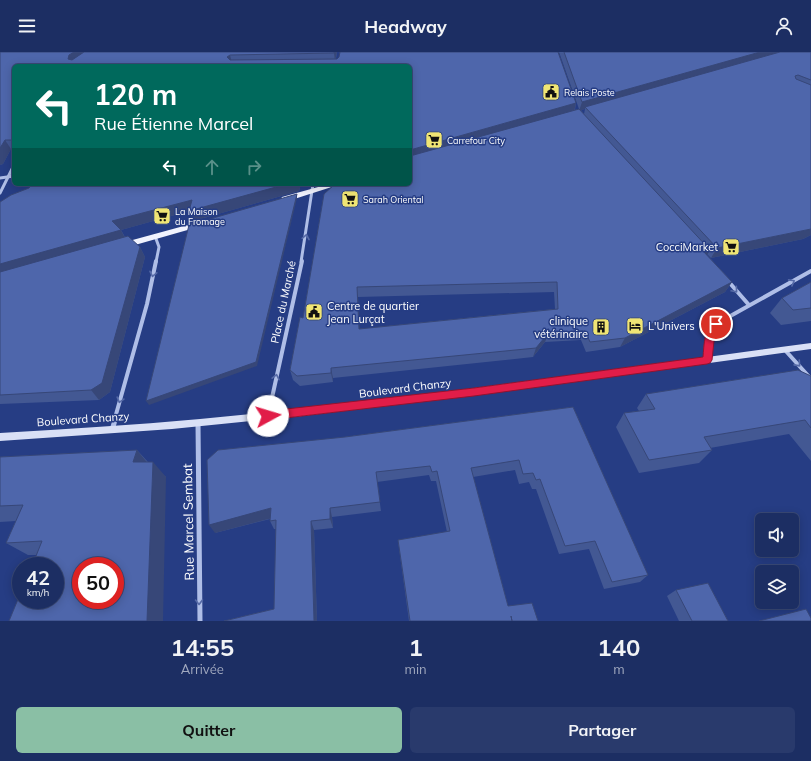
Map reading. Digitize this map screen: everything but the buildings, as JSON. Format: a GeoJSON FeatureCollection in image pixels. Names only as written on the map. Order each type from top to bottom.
{"type":"FeatureCollection","features":[{"type":"Feature","properties":{"kind":"main road"},"geometry":{"type":"LineString","coordinates":[[276,202],[313,188],[325,186]]}},
{"type":"Feature","properties":{"kind":"main road"},"geometry":{"type":"LineString","coordinates":[[111,249],[213,220]]}},
{"type":"Feature","properties":{"kind":"main road","name":"Boulevard Chanzy"},"geometry":{"type":"LineString","coordinates":[[0,436],[112,430],[268,416],[467,393],[811,346]]}},
{"type":"Feature","properties":{"kind":"street"},"geometry":{"type":"LineString","coordinates":[[0,192],[12,169]]}},
{"type":"Feature","properties":{"kind":"street"},"geometry":{"type":"LineString","coordinates":[[0,178],[12,176]]}},
{"type":"Feature","properties":{"kind":"street","name":"Place du Marché"},"geometry":{"type":"LineString","coordinates":[[268,416],[297,282],[312,203],[313,188]]}},
{"type":"Feature","properties":{"kind":"street"},"geometry":{"type":"LineString","coordinates":[[112,430],[147,304],[159,247],[155,236]]}},
{"type":"Feature","properties":{"kind":"street"},"geometry":{"type":"LineString","coordinates":[[707,360],[711,332],[716,324],[811,271]]}},
{"type":"Feature","properties":{"kind":"street"},"geometry":{"type":"LineString","coordinates":[[724,277],[748,305]]}},
{"type":"Feature","properties":{"kind":"street"},"geometry":{"type":"LineString","coordinates":[[784,350],[811,379]]}},
{"type":"Feature","properties":{"kind":"street","name":"Rue Marcel Sembat"},"geometry":{"type":"LineString","coordinates":[[198,423],[200,621]]}},
{"type":"Feature","properties":{"kind":"place","name":"Relais Poste"},"geometry":{"type":"Point","coordinates":[551,92]}},
{"type":"Feature","properties":{"kind":"place","name":"Carrefour City"},"geometry":{"type":"Point","coordinates":[434,140]}},
{"type":"Feature","properties":{"kind":"place","name":"Sarah Oriental"},"geometry":{"type":"Point","coordinates":[350,199]}},
{"type":"Feature","properties":{"kind":"place","name":"La Maison du Fromage"},"geometry":{"type":"Point","coordinates":[162,216]}},
{"type":"Feature","properties":{"kind":"place","name":"CocciMarket"},"geometry":{"type":"Point","coordinates":[731,247]}},
{"type":"Feature","properties":{"kind":"place","name":"Centre de quartier Jean Lurçat"},"geometry":{"type":"Point","coordinates":[314,312]}},
{"type":"Feature","properties":{"kind":"place","name":"L'Univers"},"geometry":{"type":"Point","coordinates":[635,326]}},
{"type":"Feature","properties":{"kind":"place","name":"clinique vétérinaire"},"geometry":{"type":"Point","coordinates":[601,327]}},
{"type":"Feature","properties":{"kind":"route"},"geometry":{"type":"LineString","coordinates":[[268,416],[474,392],[707,360],[709,340],[711,332],[716,324]]}}]}
